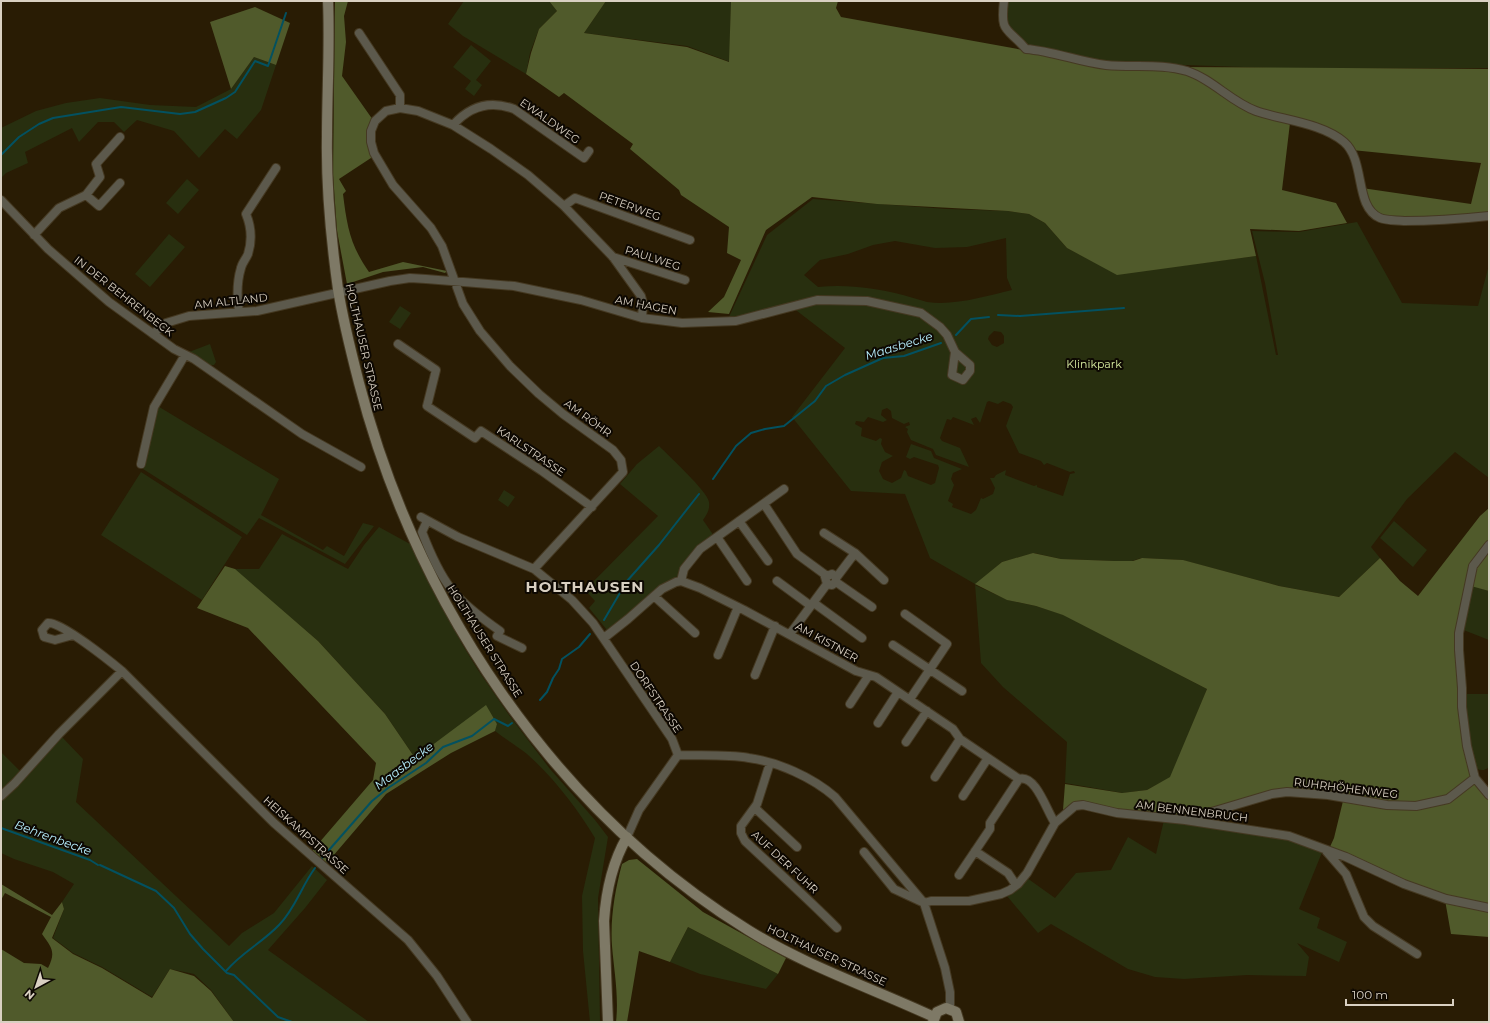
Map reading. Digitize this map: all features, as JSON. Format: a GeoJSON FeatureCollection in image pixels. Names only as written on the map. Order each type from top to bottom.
{"type":"FeatureCollection","features":[{"type":"Feature","properties":{"kind":"street","name":"HOLTHAUSER STRASSE"},"geometry":{"type":"LineString","coordinates":[[328,1],[327,176],[338,291],[352,356],[370,425],[401,509],[440,592],[476,654],[514,710],[563,771],[627,837],[695,894],[761,938],[934,1020],[940,1010],[950,1009]]}},
{"type":"Feature","properties":{"kind":"street"},"geometry":{"type":"LineString","coordinates":[[1004,1],[1003,25],[1007,32],[1019,40],[1026,48],[1043,50],[1107,65],[1142,65],[1188,71],[1254,110],[1306,125],[1336,136],[1344,142],[1354,156],[1358,166],[1365,201],[1372,212],[1381,218],[1441,221],[1489,216]]}},
{"type":"Feature","properties":{"kind":"street"},"geometry":{"type":"LineString","coordinates":[[359,33],[400,96],[400,108]]}},
{"type":"Feature","properties":{"kind":"street","name":"EWALDWEG"},"geometry":{"type":"LineString","coordinates":[[453,125],[463,113],[493,104],[504,105],[514,108],[584,158],[589,151]]}},
{"type":"Feature","properties":{"kind":"street"},"geometry":{"type":"LineString","coordinates":[[455,281],[442,246],[431,228],[393,185],[374,153],[371,142],[371,131],[375,121],[386,111],[400,108],[418,111],[453,125],[528,175],[564,206],[614,257],[641,296],[644,303],[642,318]]}},
{"type":"Feature","properties":{"kind":"street"},"geometry":{"type":"LineString","coordinates":[[34,235],[59,208],[86,195],[100,177],[96,164],[120,137]]}},
{"type":"Feature","properties":{"kind":"street"},"geometry":{"type":"LineString","coordinates":[[239,312],[237,300],[241,268],[248,254],[251,236],[250,223],[246,214],[276,168]]}},
{"type":"Feature","properties":{"kind":"street"},"geometry":{"type":"LineString","coordinates":[[86,195],[99,206],[120,183]]}},
{"type":"Feature","properties":{"kind":"street","name":"PETERWEG"},"geometry":{"type":"LineString","coordinates":[[564,206],[575,198],[690,240]]}},
{"type":"Feature","properties":{"kind":"street","name":"IN DER BEHRENBECK"},"geometry":{"type":"LineString","coordinates":[[1,200],[34,235],[104,298],[153,334],[185,355],[194,359],[302,434],[361,467]]}},
{"type":"Feature","properties":{"kind":"street","name":"PAULWEG"},"geometry":{"type":"LineString","coordinates":[[614,257],[685,280]]}},
{"type":"Feature","properties":{"kind":"street","name":"AM HAGEN"},"geometry":{"type":"LineString","coordinates":[[338,291],[410,278],[514,286],[581,300],[642,318],[682,323],[736,320],[817,300],[867,301],[921,313],[940,327],[947,335],[955,352]]}},
{"type":"Feature","properties":{"kind":"street","name":"AM RÖHR"},"geometry":{"type":"LineString","coordinates":[[455,281],[463,304],[477,326],[510,366],[563,414],[613,450],[621,460],[623,472],[592,508],[534,569]]}},
{"type":"Feature","properties":{"kind":"street","name":"AM ALTLAND"},"geometry":{"type":"LineString","coordinates":[[153,334],[166,324],[189,316],[257,311],[338,291]]}},
{"type":"Feature","properties":{"kind":"street","name":"KARLSTRASSE"},"geometry":{"type":"LineString","coordinates":[[398,344],[436,370],[427,406],[474,438],[481,431],[542,471],[592,508]]}},
{"type":"Feature","properties":{"kind":"street"},"geometry":{"type":"LineString","coordinates":[[141,464],[154,407],[185,355]]}},
{"type":"Feature","properties":{"kind":"street"},"geometry":{"type":"LineString","coordinates":[[604,638],[662,589],[681,581],[684,569],[700,549],[784,490]]}},
{"type":"Feature","properties":{"kind":"street"},"geometry":{"type":"LineString","coordinates":[[764,504],[797,554],[831,580],[872,607]]}},
{"type":"Feature","properties":{"kind":"street","name":"DORFSTRASSE"},"geometry":{"type":"LineString","coordinates":[[522,648],[497,636],[500,631],[470,610],[446,584],[432,558],[422,532],[424,519],[464,540],[534,569],[572,600],[593,623],[604,638],[672,739],[678,755]]}},
{"type":"Feature","properties":{"kind":"street"},"geometry":{"type":"LineString","coordinates":[[740,521],[768,561]]}},
{"type":"Feature","properties":{"kind":"street"},"geometry":{"type":"LineString","coordinates":[[824,533],[855,553],[884,580]]}},
{"type":"Feature","properties":{"kind":"street"},"geometry":{"type":"LineString","coordinates":[[717,537],[747,581]]}},
{"type":"Feature","properties":{"kind":"street"},"geometry":{"type":"LineString","coordinates":[[1489,545],[1473,566],[1459,633],[1462,708],[1467,746],[1475,778],[1489,795]]}},
{"type":"Feature","properties":{"kind":"street"},"geometry":{"type":"LineString","coordinates":[[790,634],[831,580],[855,553]]}},
{"type":"Feature","properties":{"kind":"street","name":"AM KISTNER"},"geometry":{"type":"LineString","coordinates":[[681,581],[775,626],[856,671],[876,677],[953,729],[960,739],[1019,779],[1026,778],[1043,799],[1055,823]]}},
{"type":"Feature","properties":{"kind":"street"},"geometry":{"type":"LineString","coordinates":[[777,581],[862,638]]}},
{"type":"Feature","properties":{"kind":"street"},"geometry":{"type":"LineString","coordinates":[[654,596],[695,634]]}},
{"type":"Feature","properties":{"kind":"street"},"geometry":{"type":"LineString","coordinates":[[718,655],[738,607]]}},
{"type":"Feature","properties":{"kind":"street"},"geometry":{"type":"LineString","coordinates":[[905,614],[947,644],[910,699]]}},
{"type":"Feature","properties":{"kind":"street"},"geometry":{"type":"LineString","coordinates":[[755,674],[775,626]]}},
{"type":"Feature","properties":{"kind":"street","name":"HEISKAMPSTRASSE"},"geometry":{"type":"LineString","coordinates":[[73,635],[122,671],[269,818],[408,940],[437,976],[467,1022]]}},
{"type":"Feature","properties":{"kind":"street"},"geometry":{"type":"LineString","coordinates":[[893,645],[962,691]]}},
{"type":"Feature","properties":{"kind":"street"},"geometry":{"type":"LineString","coordinates":[[1,796],[15,783],[59,734],[122,671]]}},
{"type":"Feature","properties":{"kind":"street"},"geometry":{"type":"LineString","coordinates":[[850,704],[869,675]]}},
{"type":"Feature","properties":{"kind":"street"},"geometry":{"type":"LineString","coordinates":[[878,723],[898,692]]}},
{"type":"Feature","properties":{"kind":"street"},"geometry":{"type":"LineString","coordinates":[[906,742],[927,711]]}},
{"type":"Feature","properties":{"kind":"street"},"geometry":{"type":"LineString","coordinates":[[935,777],[960,739]]}},
{"type":"Feature","properties":{"kind":"street"},"geometry":{"type":"LineString","coordinates":[[608,1022],[604,921],[609,883],[617,857],[639,810],[678,755],[747,758],[770,763],[811,779],[834,797],[924,903],[945,968],[950,992],[950,1009],[956,1012],[959,1022]]}},
{"type":"Feature","properties":{"kind":"street"},"geometry":{"type":"LineString","coordinates":[[963,796],[988,758]]}},
{"type":"Feature","properties":{"kind":"street","name":"AUF DER FUHR"},"geometry":{"type":"LineString","coordinates":[[770,763],[755,808],[741,826],[741,833],[745,842],[784,879],[801,891],[837,928]]}},
{"type":"Feature","properties":{"kind":"street","name":"RUHRHÖHENWEG"},"geometry":{"type":"LineString","coordinates":[[1185,820],[1272,794],[1287,792],[1328,795],[1386,805],[1416,806],[1448,800],[1475,778]]}},
{"type":"Feature","properties":{"kind":"street"},"geometry":{"type":"LineString","coordinates":[[959,875],[1019,779]]}},
{"type":"Feature","properties":{"kind":"street","name":"AM BENNENBRUCH"},"geometry":{"type":"LineString","coordinates":[[924,903],[931,901],[961,901],[977,899],[1001,894],[1016,885],[1027,873],[1055,823],[1071,808],[1083,805],[1117,813],[1185,820],[1289,836],[1346,857],[1404,884],[1446,899],[1489,908]]}},
{"type":"Feature","properties":{"kind":"street","name":"AUF DER FUHR"},"geometry":{"type":"LineString","coordinates":[[755,808],[797,847]]}},
{"type":"Feature","properties":{"kind":"street"},"geometry":{"type":"LineString","coordinates":[[1326,850],[1346,874],[1364,917],[1373,926],[1416,954]]}},
{"type":"Feature","properties":{"kind":"street"},"geometry":{"type":"LineString","coordinates":[[975,851],[1008,873],[1016,885]]}},
{"type":"Feature","properties":{"kind":"street"},"geometry":{"type":"LineString","coordinates":[[864,852],[894,889],[924,903]]}},
{"type":"Feature","properties":{"kind":"green space"},"geometry":{"type":"Polygon","coordinates":[[[335,1],[348,1],[344,16],[346,42],[342,76],[373,120],[374,156],[339,179],[346,191],[343,194],[344,205],[353,244],[369,272],[403,262],[447,271],[445,273],[423,267],[383,272],[347,284],[337,231],[333,175],[335,1]]]}},
{"type":"Feature","properties":{"kind":"green space"},"geometry":{"type":"Polygon","coordinates":[[[464,1],[549,1],[557,11],[539,29],[530,53],[526,74],[463,36],[448,24],[464,1]]]}},
{"type":"Feature","properties":{"kind":"green space"},"geometry":{"type":"Polygon","coordinates":[[[549,1],[606,1],[584,33],[687,47],[729,62],[731,1],[838,1],[836,8],[841,17],[1056,56],[1175,67],[1489,69],[1489,215],[1399,219],[1372,218],[1362,188],[1471,204],[1481,163],[1352,150],[1337,135],[1290,123],[1282,190],[1336,203],[1347,223],[1299,231],[1250,229],[1256,256],[1117,275],[1067,248],[1045,223],[1029,214],[1008,211],[877,204],[812,197],[766,230],[729,314],[708,312],[724,297],[741,260],[727,253],[729,227],[681,195],[679,190],[630,149],[633,144],[564,93],[559,97],[526,74],[539,29],[557,11],[549,1]]]}},
{"type":"Feature","properties":{"kind":"green space"},"geometry":{"type":"Polygon","coordinates":[[[606,1],[731,1],[730,62],[687,46],[584,33],[606,1]]]}},
{"type":"Feature","properties":{"kind":"green space"},"geometry":{"type":"Polygon","coordinates":[[[1007,1],[1489,1],[1489,68],[1273,68],[1098,62],[1030,48],[1005,23],[1007,1]]]}},
{"type":"Feature","properties":{"kind":"green space"},"geometry":{"type":"Polygon","coordinates":[[[255,7],[290,23],[276,65],[254,57],[231,89],[210,22],[255,7]]]}},
{"type":"Feature","properties":{"kind":"green space"},"geometry":{"type":"Polygon","coordinates":[[[471,45],[491,61],[476,80],[482,85],[474,96],[465,89],[471,81],[453,67],[471,45]]]}},
{"type":"Feature","properties":{"kind":"green space"},"geometry":{"type":"Polygon","coordinates":[[[254,57],[276,65],[261,110],[237,139],[225,129],[199,158],[174,131],[137,120],[124,132],[114,122],[98,122],[79,142],[72,128],[25,152],[28,163],[6,173],[1,178],[1,128],[36,111],[66,103],[100,98],[150,105],[196,107],[231,89],[254,57]]]}},
{"type":"Feature","properties":{"kind":"green space"},"geometry":{"type":"Polygon","coordinates":[[[187,179],[199,190],[178,214],[166,203],[187,179]]]}},
{"type":"Feature","properties":{"kind":"green space","name":"Klinikpark"},"geometry":{"type":"Polygon","coordinates":[[[813,199],[947,209],[1008,211],[1029,214],[1045,223],[1067,248],[1117,274],[1256,256],[1276,355],[1278,355],[1265,283],[1252,231],[1299,232],[1357,222],[1402,303],[1478,306],[1489,265],[1489,478],[1455,452],[1407,499],[1371,547],[1380,558],[1339,597],[1279,586],[1182,560],[1141,558],[1132,561],[1061,559],[1034,553],[1002,562],[975,585],[930,558],[905,494],[851,491],[792,417],[845,348],[788,304],[747,318],[728,319],[767,235],[813,199]],[[1006,238],[967,247],[935,248],[895,241],[873,245],[848,254],[820,260],[804,275],[818,287],[850,286],[882,290],[927,302],[938,303],[970,300],[1012,290],[1007,278],[1006,238]],[[994,331],[988,339],[992,345],[997,347],[1004,343],[1004,336],[1001,332],[994,331]],[[989,401],[987,402],[980,423],[976,417],[971,419],[974,425],[953,417],[951,420],[947,419],[940,438],[942,441],[960,448],[969,467],[936,455],[933,449],[911,440],[907,432],[908,429],[905,427],[910,425],[909,422],[904,424],[892,418],[891,411],[887,408],[882,410],[881,415],[887,420],[883,422],[868,417],[864,422],[856,421],[855,424],[862,428],[861,436],[876,441],[880,438],[882,439],[881,444],[885,452],[893,456],[882,462],[879,471],[883,479],[892,483],[901,478],[904,470],[908,476],[931,485],[935,483],[939,468],[938,465],[914,457],[910,459],[906,457],[911,444],[931,451],[934,458],[962,469],[953,473],[951,479],[954,485],[948,501],[953,504],[952,507],[971,514],[976,510],[981,498],[983,499],[993,494],[995,488],[990,478],[994,478],[996,475],[1006,470],[1005,475],[1034,486],[1037,485],[1037,487],[1063,496],[1070,474],[1075,473],[1074,471],[1070,472],[1047,463],[1044,465],[1041,461],[1019,453],[1006,426],[1013,407],[1011,404],[1003,401],[998,404],[989,401]]]}},
{"type":"Feature","properties":{"kind":"green space"},"geometry":{"type":"Polygon","coordinates":[[[169,234],[185,247],[150,287],[135,274],[169,234]]]}},
{"type":"Feature","properties":{"kind":"green space"},"geometry":{"type":"Polygon","coordinates":[[[400,306],[411,313],[400,329],[389,322],[400,306]]]}},
{"type":"Feature","properties":{"kind":"green space"},"geometry":{"type":"Polygon","coordinates":[[[210,344],[216,362],[214,365],[210,365],[189,352],[210,344]]]}},
{"type":"Feature","properties":{"kind":"green space"},"geometry":{"type":"Polygon","coordinates":[[[156,405],[279,479],[261,515],[323,550],[327,546],[344,556],[363,523],[374,526],[345,564],[259,518],[247,535],[143,469],[156,405]]]}},
{"type":"Feature","properties":{"kind":"green space"},"geometry":{"type":"Polygon","coordinates":[[[659,446],[695,482],[707,497],[709,507],[703,520],[714,536],[677,578],[607,630],[589,608],[595,601],[585,590],[658,516],[620,484],[637,464],[659,446]]]}},
{"type":"Feature","properties":{"kind":"green space"},"geometry":{"type":"Polygon","coordinates":[[[141,472],[242,537],[202,600],[101,535],[141,472]]]}},
{"type":"Feature","properties":{"kind":"green space"},"geometry":{"type":"Polygon","coordinates":[[[504,490],[515,497],[508,507],[498,500],[504,490]]]}},
{"type":"Feature","properties":{"kind":"green space"},"geometry":{"type":"Polygon","coordinates":[[[1489,508],[1489,542],[1474,561],[1458,633],[1471,769],[1489,796],[1489,937],[1451,934],[1445,900],[1329,849],[1334,838],[1343,801],[1270,791],[1186,817],[1074,804],[1063,810],[1065,784],[1122,793],[1147,790],[1170,777],[1207,689],[1063,615],[1036,606],[1007,600],[975,584],[1002,562],[1033,553],[1061,559],[1133,561],[1142,558],[1183,560],[1279,586],[1339,597],[1380,558],[1400,581],[1418,596],[1480,516],[1489,508]]]}},
{"type":"Feature","properties":{"kind":"green space"},"geometry":{"type":"Polygon","coordinates":[[[1394,521],[1427,550],[1413,567],[1380,538],[1394,521]]]}},
{"type":"Feature","properties":{"kind":"green space"},"geometry":{"type":"Polygon","coordinates":[[[379,527],[410,544],[462,644],[478,670],[509,715],[550,769],[608,837],[598,898],[600,1022],[590,1022],[583,951],[582,896],[595,838],[564,793],[527,754],[495,731],[497,723],[415,758],[385,714],[318,641],[234,569],[259,569],[282,534],[348,569],[364,545],[379,527]]]}},
{"type":"Feature","properties":{"kind":"green space"},"geometry":{"type":"Polygon","coordinates":[[[1489,546],[1489,591],[1471,586],[1473,572],[1489,546]]]}},
{"type":"Feature","properties":{"kind":"green space"},"geometry":{"type":"Polygon","coordinates":[[[225,566],[235,569],[318,641],[385,714],[415,758],[486,705],[497,724],[495,731],[451,753],[386,794],[327,863],[312,851],[373,780],[376,763],[248,628],[197,608],[225,566]]]}},
{"type":"Feature","properties":{"kind":"green space"},"geometry":{"type":"Polygon","coordinates":[[[975,585],[1008,600],[1036,606],[1064,615],[1207,689],[1171,777],[1147,790],[1123,793],[1065,783],[1067,742],[1003,687],[981,663],[975,585]]]}},
{"type":"Feature","properties":{"kind":"green space"},"geometry":{"type":"Polygon","coordinates":[[[1471,585],[1489,591],[1489,640],[1461,629],[1471,585]]]}},
{"type":"Feature","properties":{"kind":"green space"},"geometry":{"type":"Polygon","coordinates":[[[1464,694],[1489,694],[1489,767],[1485,770],[1479,770],[1473,767],[1464,694]]]}},
{"type":"Feature","properties":{"kind":"green space"},"geometry":{"type":"Polygon","coordinates":[[[62,737],[83,759],[76,802],[229,946],[242,933],[274,913],[312,866],[327,880],[305,908],[268,950],[369,1022],[234,1022],[211,990],[194,974],[170,969],[152,997],[102,967],[73,953],[53,938],[64,909],[62,902],[74,884],[53,872],[1,853],[1,752],[25,776],[62,737]]]}},
{"type":"Feature","properties":{"kind":"green space"},"geometry":{"type":"Polygon","coordinates":[[[1164,820],[1289,838],[1323,850],[1299,909],[1320,918],[1317,928],[1347,942],[1339,962],[1297,943],[1309,957],[1306,976],[1247,975],[1184,979],[1155,977],[1128,969],[1051,924],[1038,933],[1007,896],[1027,878],[1055,898],[1076,873],[1111,870],[1128,837],[1156,854],[1164,820]]]}},
{"type":"Feature","properties":{"kind":"green space"},"geometry":{"type":"Polygon","coordinates":[[[637,859],[703,912],[786,958],[778,974],[688,927],[670,962],[639,951],[627,1022],[616,1022],[617,993],[612,946],[614,905],[622,864],[629,860],[637,859]]]}},
{"type":"Feature","properties":{"kind":"green space"},"geometry":{"type":"Polygon","coordinates":[[[1,884],[52,915],[62,902],[64,909],[52,938],[73,954],[102,968],[152,998],[170,969],[194,976],[211,991],[234,1022],[1,1022],[1,949],[24,963],[41,964],[48,968],[52,958],[52,950],[42,934],[51,917],[5,893],[1,900],[1,884]]]}},
{"type":"Feature","properties":{"kind":"green space"},"geometry":{"type":"Polygon","coordinates":[[[688,927],[778,974],[766,989],[700,974],[670,962],[688,927]]]}},
{"type":"Feature","properties":{"kind":"waterway","name":"Behrenbecke"},"geometry":{"type":"LineString","coordinates":[[1,155],[19,137],[39,124],[53,118],[121,107],[180,114],[195,112],[226,98],[235,92],[255,61],[268,66],[286,13]]}},
{"type":"Feature","properties":{"kind":"waterway","name":"Maasbecke"},"geometry":{"type":"LineString","coordinates":[[998,315],[1020,316],[1124,308]]}},
{"type":"Feature","properties":{"kind":"waterway","name":"Maasbecke"},"geometry":{"type":"LineString","coordinates":[[956,335],[971,319],[989,317]]}},
{"type":"Feature","properties":{"kind":"waterway","name":"Maasbecke"},"geometry":{"type":"LineString","coordinates":[[713,479],[736,446],[751,433],[784,426],[815,401],[826,386],[845,375],[883,358],[904,356],[941,343]]}},
{"type":"Feature","properties":{"kind":"waterway","name":"Maasbecke"},"geometry":{"type":"LineString","coordinates":[[604,620],[627,581],[659,545],[699,494]]}},
{"type":"Feature","properties":{"kind":"waterway","name":"Maasbecke"},"geometry":{"type":"LineString","coordinates":[[540,700],[547,692],[559,669],[562,659],[579,647],[590,634]]}},
{"type":"Feature","properties":{"kind":"waterway","name":"Maasbecke"},"geometry":{"type":"LineString","coordinates":[[322,858],[372,801],[388,788],[426,763],[443,747],[472,736],[494,719],[508,726],[512,723]]}},
{"type":"Feature","properties":{"kind":"waterway","name":"Behrenbecke"},"geometry":{"type":"LineString","coordinates":[[1,828],[90,860],[98,865]]}},
{"type":"Feature","properties":{"kind":"waterway","name":"Behrenbecke"},"geometry":{"type":"LineString","coordinates":[[100,865],[156,891],[174,908],[190,934],[227,973],[234,975],[278,1017],[292,1022]]}},
{"type":"Feature","properties":{"kind":"waterway","name":"Maasbecke"},"geometry":{"type":"LineString","coordinates":[[226,971],[285,919],[315,868]]}},
{"type":"Feature","properties":{"kind":"district","name":"HOLTHAUSEN"},"geometry":{"type":"Point","coordinates":[585,587]}}]}
